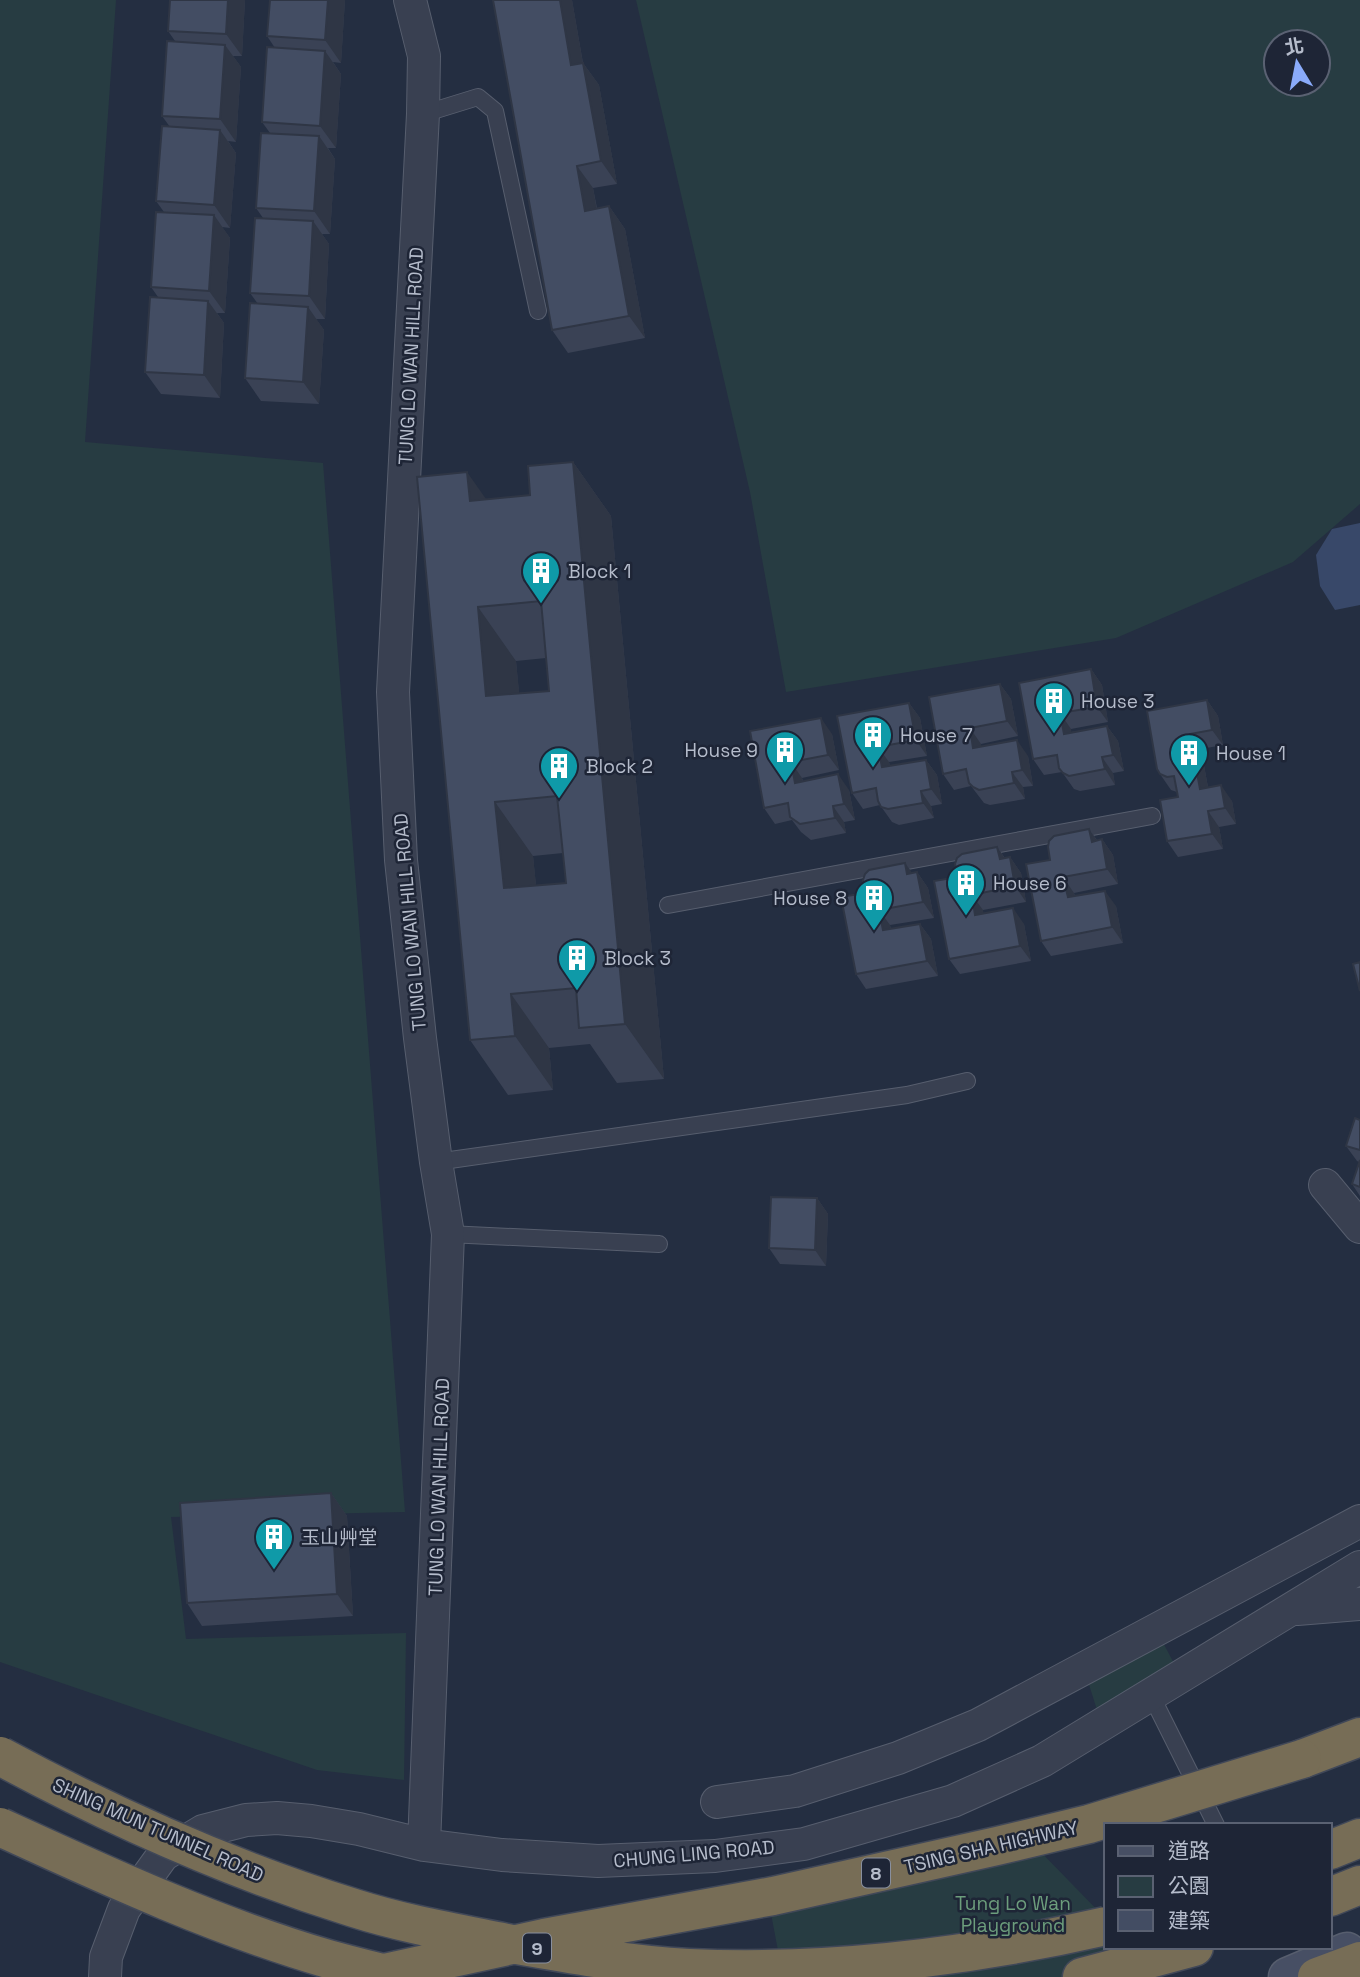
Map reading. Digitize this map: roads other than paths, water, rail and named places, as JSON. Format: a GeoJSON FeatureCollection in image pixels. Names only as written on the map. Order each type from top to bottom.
{"type":"FeatureCollection","features":[{"type":"Feature","properties":{"kind":"highway","name":"TSING SHA HIGHWAY"},"geometry":{"type":"LineString","coordinates":[[366,1977],[544,1938],[773,1896],[1089,1824],[1302,1759],[1355,1730]]}},
{"type":"Feature","properties":{"kind":"highway","name":"SHING MUN TUNNEL ROAD"},"geometry":{"type":"LineString","coordinates":[[0,1756],[109,1811],[265,1878],[357,1909],[424,1926],[553,1951],[687,1968],[821,1967],[948,1955],[1104,1926]]}},
{"type":"Feature","properties":{"kind":"highway"},"geometry":{"type":"LineString","coordinates":[[0,1826],[168,1901],[240,1929],[327,1959],[397,1977]]}},
{"type":"Feature","properties":{"kind":"highway"},"geometry":{"type":"LineString","coordinates":[[1332,1849],[1360,1838]]}},
{"type":"Feature","properties":{"kind":"highway"},"geometry":{"type":"LineString","coordinates":[[1332,1896],[1360,1885]]}},
{"type":"Feature","properties":{"kind":"highway"},"geometry":{"type":"LineString","coordinates":[[1082,1977],[1187,1949]]}},
{"type":"Feature","properties":{"kind":"highway"},"geometry":{"type":"LineString","coordinates":[[1317,1977],[1360,1961]]}},
{"type":"Feature","properties":{"kind":"main road"},"geometry":{"type":"LineString","coordinates":[[1288,1977],[1360,1947]]}},
{"type":"Feature","properties":{"kind":"street","name":"TUNG LO WAN HILL ROAD"},"geometry":{"type":"LineString","coordinates":[[410,0],[424,56],[423,114],[393,692],[401,860],[436,1162],[448,1234],[424,1845]]}},
{"type":"Feature","properties":{"kind":"street"},"geometry":{"type":"LineString","coordinates":[[1325,1185],[1360,1227]]}},
{"type":"Feature","properties":{"kind":"street"},"geometry":{"type":"LineString","coordinates":[[717,1802],[795,1791],[898,1758],[978,1725],[1360,1521]]}},
{"type":"Feature","properties":{"kind":"street"},"geometry":{"type":"LineString","coordinates":[[1292,1610],[1360,1567]]}},
{"type":"Feature","properties":{"kind":"street","name":"CHUNG LING ROAD"},"geometry":{"type":"LineString","coordinates":[[105,1977],[106,1957],[124,1909],[163,1855],[203,1831],[246,1820],[277,1818],[359,1829],[424,1845],[502,1855],[598,1861],[715,1856],[804,1844],[953,1801],[1041,1761],[1292,1610],[1360,1604]]}},
{"type":"Feature","properties":{"kind":"lane"},"geometry":{"type":"LineString","coordinates":[[423,114],[478,97],[495,111],[538,311]]}},
{"type":"Feature","properties":{"kind":"lane"},"geometry":{"type":"LineString","coordinates":[[668,905],[1152,816]]}},
{"type":"Feature","properties":{"kind":"lane"},"geometry":{"type":"LineString","coordinates":[[436,1162],[907,1095],[967,1081]]}},
{"type":"Feature","properties":{"kind":"lane"},"geometry":{"type":"LineString","coordinates":[[448,1234],[659,1244]]}},
{"type":"Feature","properties":{"kind":"lane"},"geometry":{"type":"LineString","coordinates":[[1151,1695],[1215,1823]]}},
{"type":"Feature","properties":{"kind":"lane"},"geometry":{"type":"LineString","coordinates":[[0,1766],[163,1855]]}},
{"type":"Feature","properties":{"kind":"lane"},"geometry":{"type":"LineString","coordinates":[[1332,1835],[1360,1822]]}},
{"type":"Feature","properties":{"kind":"water"},"geometry":{"type":"Polygon","coordinates":[[[1360,523],[1360,605],[1335,610],[1320,586],[1316,555],[1332,529],[1360,523]]]}},
{"type":"Feature","properties":{"kind":"place","name":"Block 1"},"geometry":{"type":"Point","coordinates":[541,605]}},
{"type":"Feature","properties":{"kind":"place","name":"House 3"},"geometry":{"type":"Point","coordinates":[1054,735]}},
{"type":"Feature","properties":{"kind":"place","name":"House 7"},"geometry":{"type":"Point","coordinates":[873,769]}},
{"type":"Feature","properties":{"kind":"place","name":"House 9"},"geometry":{"type":"Point","coordinates":[785,784]}},
{"type":"Feature","properties":{"kind":"place","name":"House 1"},"geometry":{"type":"Point","coordinates":[1189,787]}},
{"type":"Feature","properties":{"kind":"place","name":"Block 2"},"geometry":{"type":"Point","coordinates":[559,800]}},
{"type":"Feature","properties":{"kind":"place","name":"House 6"},"geometry":{"type":"Point","coordinates":[966,917]}},
{"type":"Feature","properties":{"kind":"place","name":"House 8"},"geometry":{"type":"Point","coordinates":[874,932]}},
{"type":"Feature","properties":{"kind":"place","name":"Block 3"},"geometry":{"type":"Point","coordinates":[577,992]}},
{"type":"Feature","properties":{"kind":"place","name":"玉山艸堂"},"geometry":{"type":"Point","coordinates":[274,1571]}},
{"type":"Feature","properties":{"kind":"park label","name":"Tung Lo Wan Playground"},"geometry":{"type":"Point","coordinates":[1013,1914]}}]}
